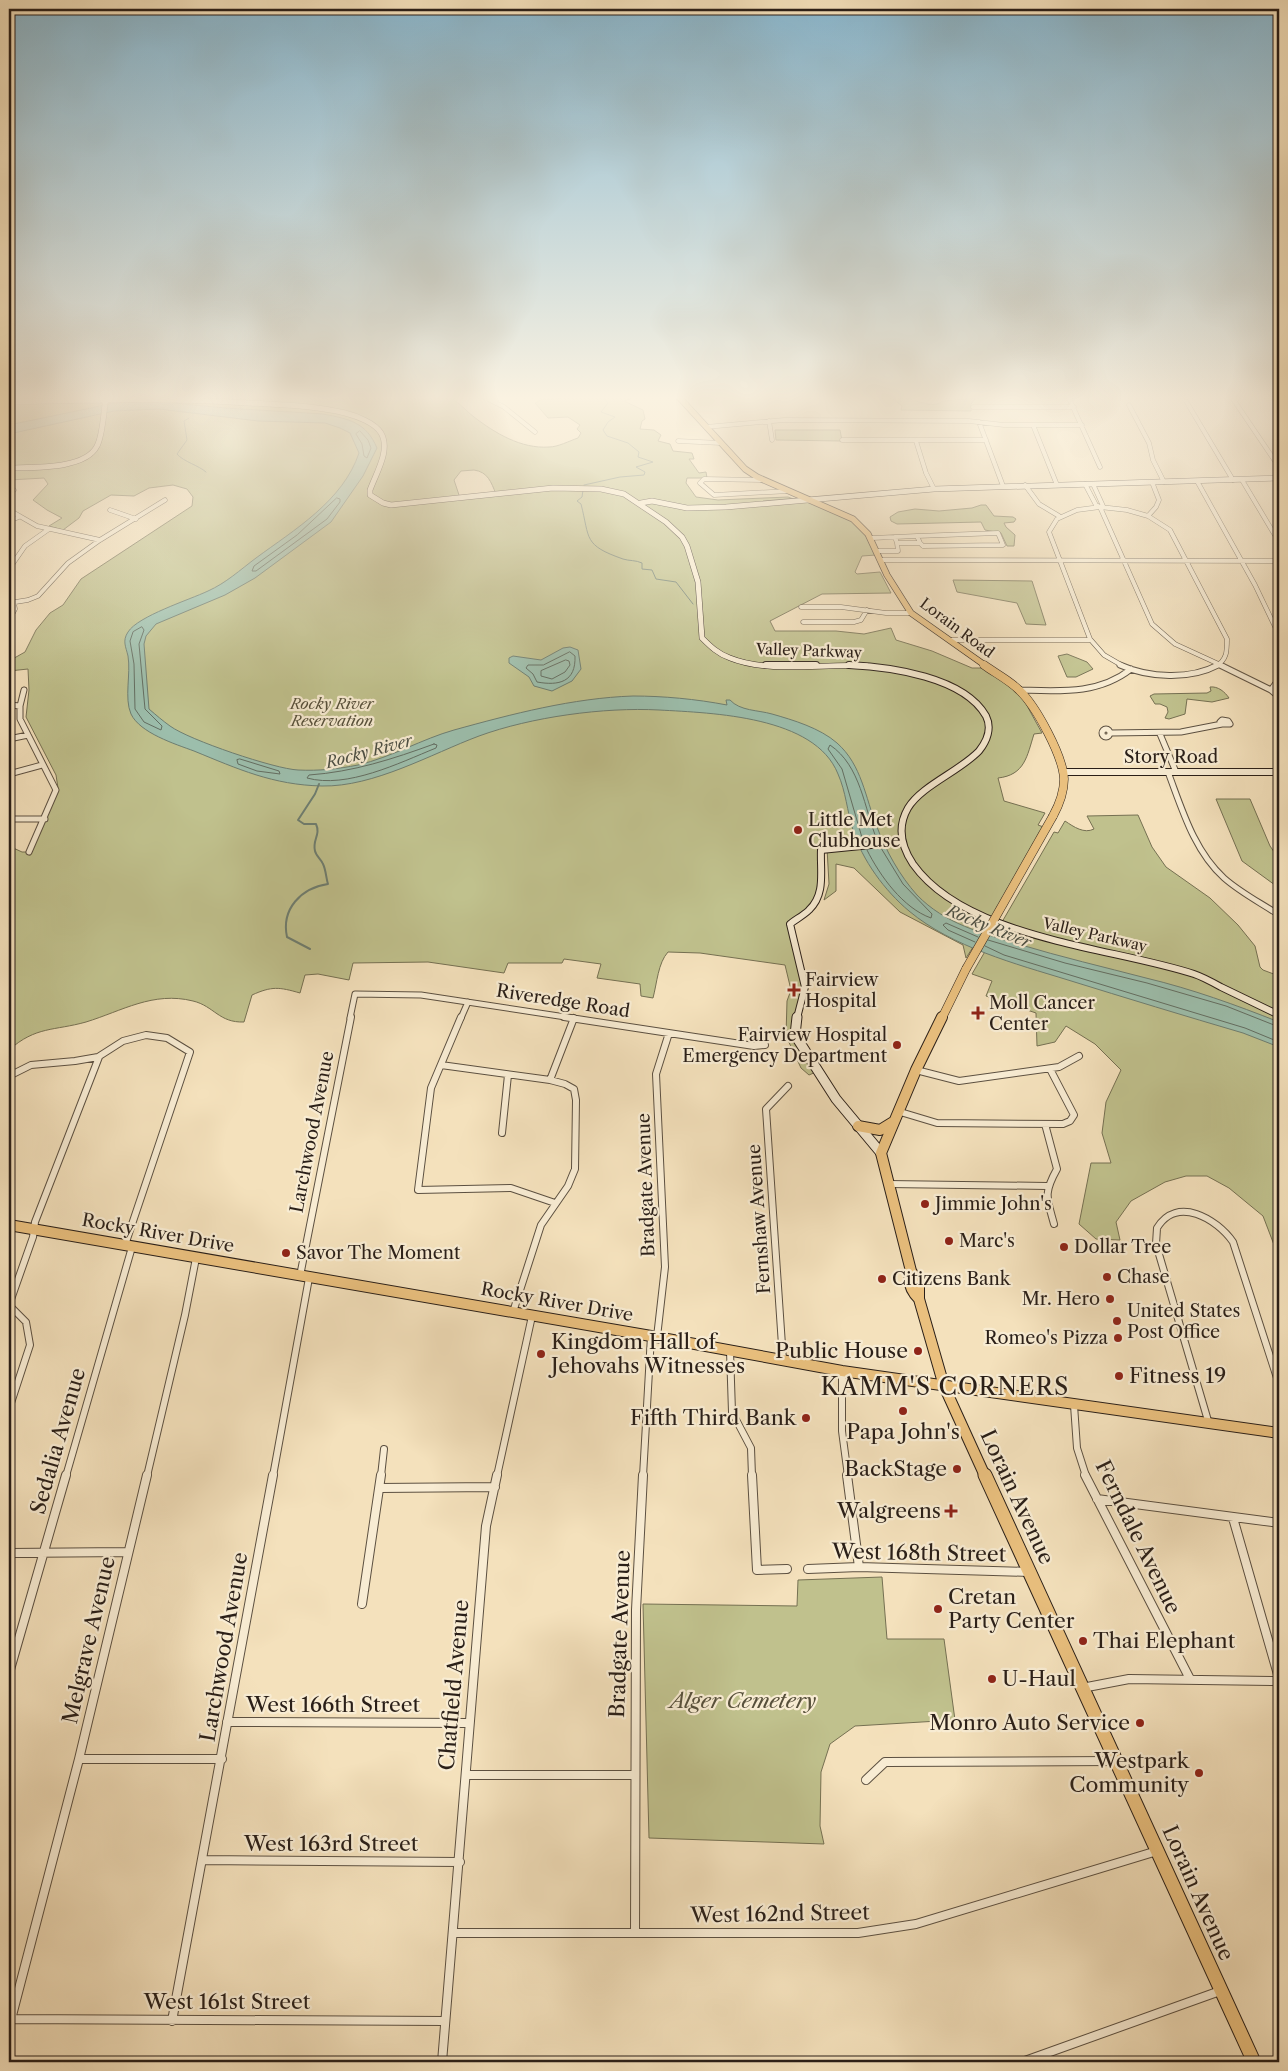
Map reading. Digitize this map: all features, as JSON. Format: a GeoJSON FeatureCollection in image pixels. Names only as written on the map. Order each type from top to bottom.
{"type":"FeatureCollection","features":[{"type":"Feature","properties":{"kind":"main road","name":"Lorain Road"},"geometry":{"type":"LineString","coordinates":[[793,493],[853,519],[872,538],[880,560],[900,599],[911,613],[1019,690],[1032,706],[1063,772],[1061,797],[1053,816]]}},
{"type":"Feature","properties":{"kind":"main road"},"geometry":{"type":"LineString","coordinates":[[881,1153],[916,1070],[966,969],[1053,816]]}},
{"type":"Feature","properties":{"kind":"main road"},"geometry":{"type":"LineString","coordinates":[[858,1126],[880,1130],[893,1122]]}},
{"type":"Feature","properties":{"kind":"main road","name":"Lorain Avenue"},"geometry":{"type":"LineString","coordinates":[[881,1153],[911,1271],[908,1277],[912,1293],[919,1299],[944,1386],[1254,2062]]}},
{"type":"Feature","properties":{"kind":"main road","name":"Rocky River Drive"},"geometry":{"type":"LineString","coordinates":[[9,1225],[842,1371],[1279,1433]]}},
{"type":"Feature","properties":{"kind":"street","name":"Valley Parkway"},"geometry":{"type":"LineString","coordinates":[[371,493],[372,498],[383,503],[402,505],[506,493]]}},
{"type":"Feature","properties":{"kind":"street","name":"Valley Parkway"},"geometry":{"type":"LineString","coordinates":[[620,493],[640,503],[672,527],[687,546],[698,582],[702,638],[706,644],[724,656],[749,663],[769,665],[846,665],[892,670],[950,686],[971,698],[980,706],[986,715],[990,728],[984,745],[978,754],[926,790],[910,804],[902,820],[901,842],[908,856],[926,878],[946,896],[983,917],[1031,934],[1195,974],[1279,1015]]}},
{"type":"Feature","properties":{"kind":"street"},"geometry":{"type":"LineString","coordinates":[[711,493],[714,495],[758,493]]}},
{"type":"Feature","properties":{"kind":"street"},"geometry":{"type":"LineString","coordinates":[[640,503],[652,501],[688,508],[726,507],[893,493]]}},
{"type":"Feature","properties":{"kind":"street"},"geometry":{"type":"LineString","coordinates":[[1028,493],[1037,504],[1059,516]]}},
{"type":"Feature","properties":{"kind":"street"},"geometry":{"type":"LineString","coordinates":[[1089,493],[1096,506],[1100,507],[1152,624],[1174,644],[1270,690],[1279,697]]}},
{"type":"Feature","properties":{"kind":"street"},"geometry":{"type":"LineString","coordinates":[[1097,493],[1103,506],[1100,507]]}},
{"type":"Feature","properties":{"kind":"street"},"geometry":{"type":"LineString","coordinates":[[1148,516],[1159,505],[1160,500],[1157,493]]}},
{"type":"Feature","properties":{"kind":"street"},"geometry":{"type":"LineString","coordinates":[[1203,493],[1241,561],[1279,635]]}},
{"type":"Feature","properties":{"kind":"street"},"geometry":{"type":"LineString","coordinates":[[1250,493],[1279,542]]}},
{"type":"Feature","properties":{"kind":"street"},"geometry":{"type":"LineString","coordinates":[[9,620],[15,609],[11,603],[38,596],[68,563],[100,540],[165,500]]}},
{"type":"Feature","properties":{"kind":"street"},"geometry":{"type":"LineString","coordinates":[[1100,507],[1127,510],[1148,516],[1170,530],[1227,639],[1228,653],[1219,666],[1197,674],[1152,674],[1131,669],[1104,655],[1090,640],[1049,532],[1051,525],[1059,516],[1080,509],[1100,507]]}},
{"type":"Feature","properties":{"kind":"street"},"geometry":{"type":"LineString","coordinates":[[9,510],[30,523],[100,540]]}},
{"type":"Feature","properties":{"kind":"street"},"geometry":{"type":"LineString","coordinates":[[110,510],[136,519]]}},
{"type":"Feature","properties":{"kind":"street"},"geometry":{"type":"LineString","coordinates":[[9,521],[19,517]]}},
{"type":"Feature","properties":{"kind":"street"},"geometry":{"type":"LineString","coordinates":[[9,569],[25,546],[49,529]]}},
{"type":"Feature","properties":{"kind":"street"},"geometry":{"type":"LineString","coordinates":[[872,538],[998,533],[1003,545],[923,546],[920,543],[897,544]]}},
{"type":"Feature","properties":{"kind":"street"},"geometry":{"type":"LineString","coordinates":[[917,536],[920,543]]}},
{"type":"Feature","properties":{"kind":"street"},"geometry":{"type":"LineString","coordinates":[[877,552],[898,551],[894,537]]}},
{"type":"Feature","properties":{"kind":"street"},"geometry":{"type":"LineString","coordinates":[[880,560],[1279,561]]}},
{"type":"Feature","properties":{"kind":"street"},"geometry":{"type":"LineString","coordinates":[[801,607],[841,607],[911,613]]}},
{"type":"Feature","properties":{"kind":"street"},"geometry":{"type":"LineString","coordinates":[[803,622],[854,622],[861,620],[867,610]]}},
{"type":"Feature","properties":{"kind":"street"},"geometry":{"type":"LineString","coordinates":[[950,640],[1090,640]]}},
{"type":"Feature","properties":{"kind":"street"},"geometry":{"type":"LineString","coordinates":[[1019,690],[1087,690],[1122,678],[1131,669]]}},
{"type":"Feature","properties":{"kind":"street"},"geometry":{"type":"LineString","coordinates":[[1270,690],[1279,679]]}},
{"type":"Feature","properties":{"kind":"street"},"geometry":{"type":"LineString","coordinates":[[24,690],[20,706],[20,719],[56,790],[29,852]]}},
{"type":"Feature","properties":{"kind":"street"},"geometry":{"type":"LineString","coordinates":[[9,706],[20,706]]}},
{"type":"Feature","properties":{"kind":"street"},"geometry":{"type":"LineString","coordinates":[[1112,733],[1160,734],[1194,732],[1222,724]]}},
{"type":"Feature","properties":{"kind":"street"},"geometry":{"type":"LineString","coordinates":[[1160,734],[1179,801],[1208,860],[1227,881],[1279,915]]}},
{"type":"Feature","properties":{"kind":"street"},"geometry":{"type":"LineString","coordinates":[[9,739],[28,735]]}},
{"type":"Feature","properties":{"kind":"street"},"geometry":{"type":"LineString","coordinates":[[9,774],[42,765]]}},
{"type":"Feature","properties":{"kind":"street","name":"Story Road"},"geometry":{"type":"LineString","coordinates":[[1063,772],[1279,774]]}},
{"type":"Feature","properties":{"kind":"street"},"geometry":{"type":"LineString","coordinates":[[9,819],[45,819]]}},
{"type":"Feature","properties":{"kind":"street"},"geometry":{"type":"LineString","coordinates":[[881,1153],[836,1099],[794,1035],[805,987],[790,929],[792,922],[812,909],[819,896],[822,883],[821,850],[901,842]]}},
{"type":"Feature","properties":{"kind":"street","name":"Riveredge Road"},"geometry":{"type":"LineString","coordinates":[[355,994],[422,995],[754,1046],[765,1045]]}},
{"type":"Feature","properties":{"kind":"street","name":"Larchwood Avenue"},"geometry":{"type":"LineString","coordinates":[[172,2021],[222,1759],[355,994]]}},
{"type":"Feature","properties":{"kind":"street"},"geometry":{"type":"LineString","coordinates":[[468,1002],[431,1088],[418,1190],[511,1188],[555,1203]]}},
{"type":"Feature","properties":{"kind":"street"},"geometry":{"type":"LineString","coordinates":[[550,1080],[574,1018]]}},
{"type":"Feature","properties":{"kind":"street","name":"Bradgate Avenue"},"geometry":{"type":"LineString","coordinates":[[635,1933],[636,1610],[654,1337],[664,1267],[656,1074],[669,1033]]}},
{"type":"Feature","properties":{"kind":"street","name":"Sedalia Avenue"},"geometry":{"type":"LineString","coordinates":[[9,1673],[129,1246],[190,1052],[164,1036],[152,1035],[125,1040],[100,1057]]}},
{"type":"Feature","properties":{"kind":"street"},"geometry":{"type":"LineString","coordinates":[[916,1070],[959,1081],[1050,1069],[1069,1063],[1079,1056]]}},
{"type":"Feature","properties":{"kind":"street"},"geometry":{"type":"LineString","coordinates":[[9,1076],[20,1068],[44,1062],[100,1057]]}},
{"type":"Feature","properties":{"kind":"street"},"geometry":{"type":"LineString","coordinates":[[9,1409],[30,1345],[30,1334],[28,1324],[22,1314],[9,1305],[35,1222],[100,1057]]}},
{"type":"Feature","properties":{"kind":"street"},"geometry":{"type":"LineString","coordinates":[[441,1065],[550,1080],[565,1084],[574,1089],[576,1100],[575,1169],[568,1186],[541,1225],[513,1312]]}},
{"type":"Feature","properties":{"kind":"street"},"geometry":{"type":"LineString","coordinates":[[898,1111],[937,1123],[1063,1124],[1070,1121],[1074,1116],[1050,1069]]}},
{"type":"Feature","properties":{"kind":"street"},"geometry":{"type":"LineString","coordinates":[[502,1133],[508,1075]]}},
{"type":"Feature","properties":{"kind":"street","name":"Fernshaw Avenue"},"geometry":{"type":"LineString","coordinates":[[784,1360],[766,1108],[769,1102],[785,1093],[788,1086]]}},
{"type":"Feature","properties":{"kind":"street"},"geometry":{"type":"LineString","coordinates":[[1045,1124],[1057,1169],[1047,1186],[1048,1200],[1054,1224]]}},
{"type":"Feature","properties":{"kind":"street"},"geometry":{"type":"LineString","coordinates":[[888,1184],[1047,1186]]}},
{"type":"Feature","properties":{"kind":"street"},"geometry":{"type":"LineString","coordinates":[[1210,1424],[1156,1244],[1157,1228],[1166,1217],[1178,1212],[1190,1212],[1203,1215],[1227,1231],[1233,1242],[1279,1384]]}},
{"type":"Feature","properties":{"kind":"street","name":"Melgrave Avenue"},"geometry":{"type":"LineString","coordinates":[[10,2022],[79,1759],[185,1315],[196,1258]]}},
{"type":"Feature","properties":{"kind":"street","name":"Chatfield Avenue"},"geometry":{"type":"LineString","coordinates":[[442,2062],[460,1862],[469,1723],[486,1526],[532,1316]]}},
{"type":"Feature","properties":{"kind":"street"},"geometry":{"type":"LineString","coordinates":[[730,1351],[732,1412],[751,1448],[757,1570],[788,1569]]}},
{"type":"Feature","properties":{"kind":"street"},"geometry":{"type":"LineString","coordinates":[[842,1371],[842,1431],[859,1568]]}},
{"type":"Feature","properties":{"kind":"street","name":"Ferndale Avenue"},"geometry":{"type":"LineString","coordinates":[[1074,1405],[1077,1448],[1082,1468],[1190,1679]]}},
{"type":"Feature","properties":{"kind":"street"},"geometry":{"type":"LineString","coordinates":[[362,1604],[380,1488],[384,1449]]}},
{"type":"Feature","properties":{"kind":"street"},"geometry":{"type":"LineString","coordinates":[[380,1488],[495,1487]]}},
{"type":"Feature","properties":{"kind":"street"},"geometry":{"type":"LineString","coordinates":[[1097,1499],[1279,1523]]}},
{"type":"Feature","properties":{"kind":"street"},"geometry":{"type":"LineString","coordinates":[[1082,1688],[1129,1679],[1279,1680],[1233,1518]]}},
{"type":"Feature","properties":{"kind":"street"},"geometry":{"type":"LineString","coordinates":[[9,1553],[128,1552]]}},
{"type":"Feature","properties":{"kind":"street","name":"West 168th Street"},"geometry":{"type":"LineString","coordinates":[[808,1568],[1029,1572]]}},
{"type":"Feature","properties":{"kind":"street","name":"West 166th Street"},"geometry":{"type":"LineString","coordinates":[[227,1722],[469,1723]]}},
{"type":"Feature","properties":{"kind":"street"},"geometry":{"type":"LineString","coordinates":[[79,1759],[222,1759]]}},
{"type":"Feature","properties":{"kind":"street"},"geometry":{"type":"LineString","coordinates":[[866,1780],[885,1762],[1116,1761]]}},
{"type":"Feature","properties":{"kind":"street"},"geometry":{"type":"LineString","coordinates":[[466,1775],[634,1775]]}},
{"type":"Feature","properties":{"kind":"street","name":"West 162nd Street"},"geometry":{"type":"LineString","coordinates":[[453,1933],[858,1933],[916,1924],[1157,1851]]}},
{"type":"Feature","properties":{"kind":"street","name":"West 163rd Street"},"geometry":{"type":"LineString","coordinates":[[203,1860],[460,1862]]}},
{"type":"Feature","properties":{"kind":"street"},"geometry":{"type":"LineString","coordinates":[[1022,2062],[1220,1990]]}},
{"type":"Feature","properties":{"kind":"street","name":"West 161st Street"},"geometry":{"type":"LineString","coordinates":[[10,2022],[445,2022]]}},
{"type":"Feature","properties":{"kind":"green space","name":"Rocky River Reservation"},"geometry":{"type":"Polygon","coordinates":[[[40,493],[140,493],[134,496],[111,495],[83,511],[79,518],[63,530],[49,526],[62,518],[33,500],[40,493]]]}},
{"type":"Feature","properties":{"kind":"green space","name":"Rocky River Reservation"},"geometry":{"type":"Polygon","coordinates":[[[190,493],[458,493],[460,498],[495,493],[693,493],[696,497],[718,500],[788,497],[799,501],[810,500],[860,525],[876,555],[862,556],[855,572],[857,574],[880,572],[891,593],[822,594],[770,621],[775,631],[836,631],[864,634],[891,628],[896,640],[932,651],[972,668],[987,668],[1020,693],[1042,733],[1034,734],[1027,757],[1019,769],[1007,776],[998,778],[1004,801],[1045,813],[1038,825],[1049,829],[966,958],[963,945],[900,912],[854,868],[836,864],[836,891],[824,900],[829,884],[827,848],[831,847],[828,844],[821,845],[823,884],[813,910],[789,922],[787,925],[802,968],[806,986],[794,1024],[816,1072],[809,1075],[801,1068],[786,1036],[787,1001],[791,990],[785,965],[700,953],[668,952],[660,967],[653,998],[641,996],[640,984],[597,978],[601,964],[564,959],[562,963],[508,963],[504,973],[428,962],[353,963],[349,980],[318,974],[305,975],[300,993],[276,988],[252,995],[244,1022],[228,1020],[200,1003],[193,1001],[178,999],[151,1000],[86,1022],[37,1033],[19,1042],[9,1050],[9,846],[22,852],[29,852],[58,788],[56,775],[26,717],[29,690],[28,669],[9,671],[9,661],[25,652],[36,630],[50,613],[63,605],[81,579],[192,506],[193,497],[190,493]]]}},
{"type":"Feature","properties":{"kind":"green space"},"geometry":{"type":"Polygon","coordinates":[[[986,505],[994,516],[1013,517],[1016,519],[1014,522],[1004,523],[1015,535],[1014,546],[1007,546],[1001,533],[985,530],[981,522],[897,524],[891,521],[890,517],[898,512],[915,509],[939,511],[972,508],[986,505]]]}},
{"type":"Feature","properties":{"kind":"green space"},"geometry":{"type":"Polygon","coordinates":[[[953,580],[1032,581],[1046,625],[1026,624],[1017,603],[957,592],[953,580]]]}},
{"type":"Feature","properties":{"kind":"green space"},"geometry":{"type":"Polygon","coordinates":[[[1067,654],[1087,662],[1093,669],[1076,677],[1067,677],[1058,656],[1067,654]]]}},
{"type":"Feature","properties":{"kind":"green space"},"geometry":{"type":"Polygon","coordinates":[[[1210,687],[1216,687],[1229,698],[1212,702],[1187,699],[1185,714],[1169,719],[1165,718],[1168,712],[1167,707],[1155,704],[1150,696],[1154,694],[1207,693],[1211,691],[1210,687]]]}},
{"type":"Feature","properties":{"kind":"green space"},"geometry":{"type":"Polygon","coordinates":[[[1216,799],[1250,799],[1270,846],[1279,859],[1279,888],[1242,861],[1216,799]]]}},
{"type":"Feature","properties":{"kind":"green space"},"geometry":{"type":"Polygon","coordinates":[[[1138,815],[1152,847],[1166,867],[1210,898],[1238,925],[1255,946],[1260,967],[1279,976],[1279,1250],[1276,1250],[1263,1216],[1229,1188],[1207,1176],[1186,1176],[1165,1182],[1131,1201],[1116,1222],[1120,1240],[1096,1239],[1079,1224],[1091,1163],[1111,1163],[1102,1133],[1106,1102],[1121,1070],[1095,1044],[1066,1026],[1055,1042],[1037,1046],[1036,1013],[986,996],[992,981],[972,974],[1054,832],[1058,833],[1065,821],[1087,831],[1094,829],[1087,816],[1138,815]]]}},
{"type":"Feature","properties":{"kind":"green space","name":"Alger Cemetery"},"geometry":{"type":"Polygon","coordinates":[[[882,1577],[887,1639],[944,1639],[955,1720],[855,1726],[830,1744],[821,1772],[820,1826],[824,1844],[649,1838],[643,1604],[797,1606],[798,1580],[882,1577]]]}},
{"type":"Feature","properties":{"kind":"water","name":"Rocky River"},"geometry":{"type":"Polygon","coordinates":[[[336,493],[351,493],[331,522],[255,578],[225,595],[156,624],[146,636],[144,644],[149,709],[167,724],[195,739],[271,765],[298,770],[321,770],[371,762],[454,730],[565,703],[633,696],[680,698],[727,705],[726,700],[730,700],[744,708],[772,714],[806,725],[823,733],[837,743],[852,761],[857,771],[877,827],[894,863],[917,895],[940,913],[964,926],[991,936],[1180,987],[1279,1022],[1279,1047],[1243,1033],[1006,961],[964,944],[926,924],[891,894],[868,864],[853,830],[841,781],[826,755],[808,740],[785,729],[760,721],[707,713],[638,709],[568,715],[499,729],[402,768],[362,781],[322,786],[288,783],[256,775],[168,741],[142,727],[131,714],[129,708],[129,663],[125,641],[128,632],[142,620],[153,614],[221,584],[301,525],[336,493]]]}},
{"type":"Feature","properties":{"kind":"water"},"geometry":{"type":"Polygon","coordinates":[[[570,647],[578,650],[581,669],[572,681],[552,691],[534,686],[529,677],[509,663],[509,658],[513,656],[541,660],[563,648],[570,647]]]}},
{"type":"Feature","properties":{"kind":"waterway"},"geometry":{"type":"LineString","coordinates":[[583,493],[582,497],[577,501],[581,504],[590,539],[595,545],[623,559],[642,563],[642,569],[652,570],[656,579],[676,582],[693,604]]}},
{"type":"Feature","properties":{"kind":"waterway"},"geometry":{"type":"LineString","coordinates":[[310,949],[287,937],[286,927],[287,917],[295,901],[309,890],[328,884],[324,866],[314,847],[318,831],[316,824],[304,824],[298,820],[315,794],[319,784]]}},
{"type":"Feature","properties":{"kind":"place","name":"Little Met Clubhouse"},"geometry":{"type":"Point","coordinates":[798,830]}},
{"type":"Feature","properties":{"kind":"place","name":"Fairview Hospital"},"geometry":{"type":"Point","coordinates":[794,990]}},
{"type":"Feature","properties":{"kind":"place","name":"Moll Cancer Center"},"geometry":{"type":"Point","coordinates":[978,1013]}},
{"type":"Feature","properties":{"kind":"place","name":"Fairview Hospital Emergency Department"},"geometry":{"type":"Point","coordinates":[897,1045]}},
{"type":"Feature","properties":{"kind":"place","name":"Jimmie John's"},"geometry":{"type":"Point","coordinates":[925,1204]}},
{"type":"Feature","properties":{"kind":"place","name":"Marc's"},"geometry":{"type":"Point","coordinates":[949,1241]}},
{"type":"Feature","properties":{"kind":"place","name":"Dollar Tree"},"geometry":{"type":"Point","coordinates":[1064,1247]}},
{"type":"Feature","properties":{"kind":"place","name":"Savor The Moment"},"geometry":{"type":"Point","coordinates":[286,1253]}},
{"type":"Feature","properties":{"kind":"place","name":"Chase"},"geometry":{"type":"Point","coordinates":[1107,1277]}},
{"type":"Feature","properties":{"kind":"place","name":"Citizens Bank"},"geometry":{"type":"Point","coordinates":[882,1279]}},
{"type":"Feature","properties":{"kind":"place","name":"Mr. Hero"},"geometry":{"type":"Point","coordinates":[1110,1299]}},
{"type":"Feature","properties":{"kind":"place","name":"United States Post Office"},"geometry":{"type":"Point","coordinates":[1117,1321]}},
{"type":"Feature","properties":{"kind":"place","name":"Romeo's Pizza"},"geometry":{"type":"Point","coordinates":[1118,1338]}},
{"type":"Feature","properties":{"kind":"place","name":"Public House"},"geometry":{"type":"Point","coordinates":[918,1351]}},
{"type":"Feature","properties":{"kind":"place","name":"Kingdom Hall of Jehovahs Witnesses"},"geometry":{"type":"Point","coordinates":[541,1354]}},
{"type":"Feature","properties":{"kind":"place","name":"Fitness 19"},"geometry":{"type":"Point","coordinates":[1119,1376]}},
{"type":"Feature","properties":{"kind":"place","name":"Papa John's"},"geometry":{"type":"Point","coordinates":[903,1411]}},
{"type":"Feature","properties":{"kind":"place","name":"Fifth Third Bank"},"geometry":{"type":"Point","coordinates":[806,1418]}},
{"type":"Feature","properties":{"kind":"place","name":"BackStage"},"geometry":{"type":"Point","coordinates":[957,1469]}},
{"type":"Feature","properties":{"kind":"place","name":"Walgreens"},"geometry":{"type":"Point","coordinates":[951,1511]}},
{"type":"Feature","properties":{"kind":"place","name":"Cretan Party Center"},"geometry":{"type":"Point","coordinates":[938,1609]}},
{"type":"Feature","properties":{"kind":"place","name":"Thai Elephant"},"geometry":{"type":"Point","coordinates":[1083,1641]}},
{"type":"Feature","properties":{"kind":"place","name":"U-Haul"},"geometry":{"type":"Point","coordinates":[992,1679]}},
{"type":"Feature","properties":{"kind":"place","name":"Monro Auto Service"},"geometry":{"type":"Point","coordinates":[1140,1723]}},
{"type":"Feature","properties":{"kind":"place","name":"Westpark Community"},"geometry":{"type":"Point","coordinates":[1199,1773]}},
{"type":"Feature","properties":{"kind":"district","name":"KAMM'S CORNERS"},"geometry":{"type":"Point","coordinates":[945,1387]}}]}
